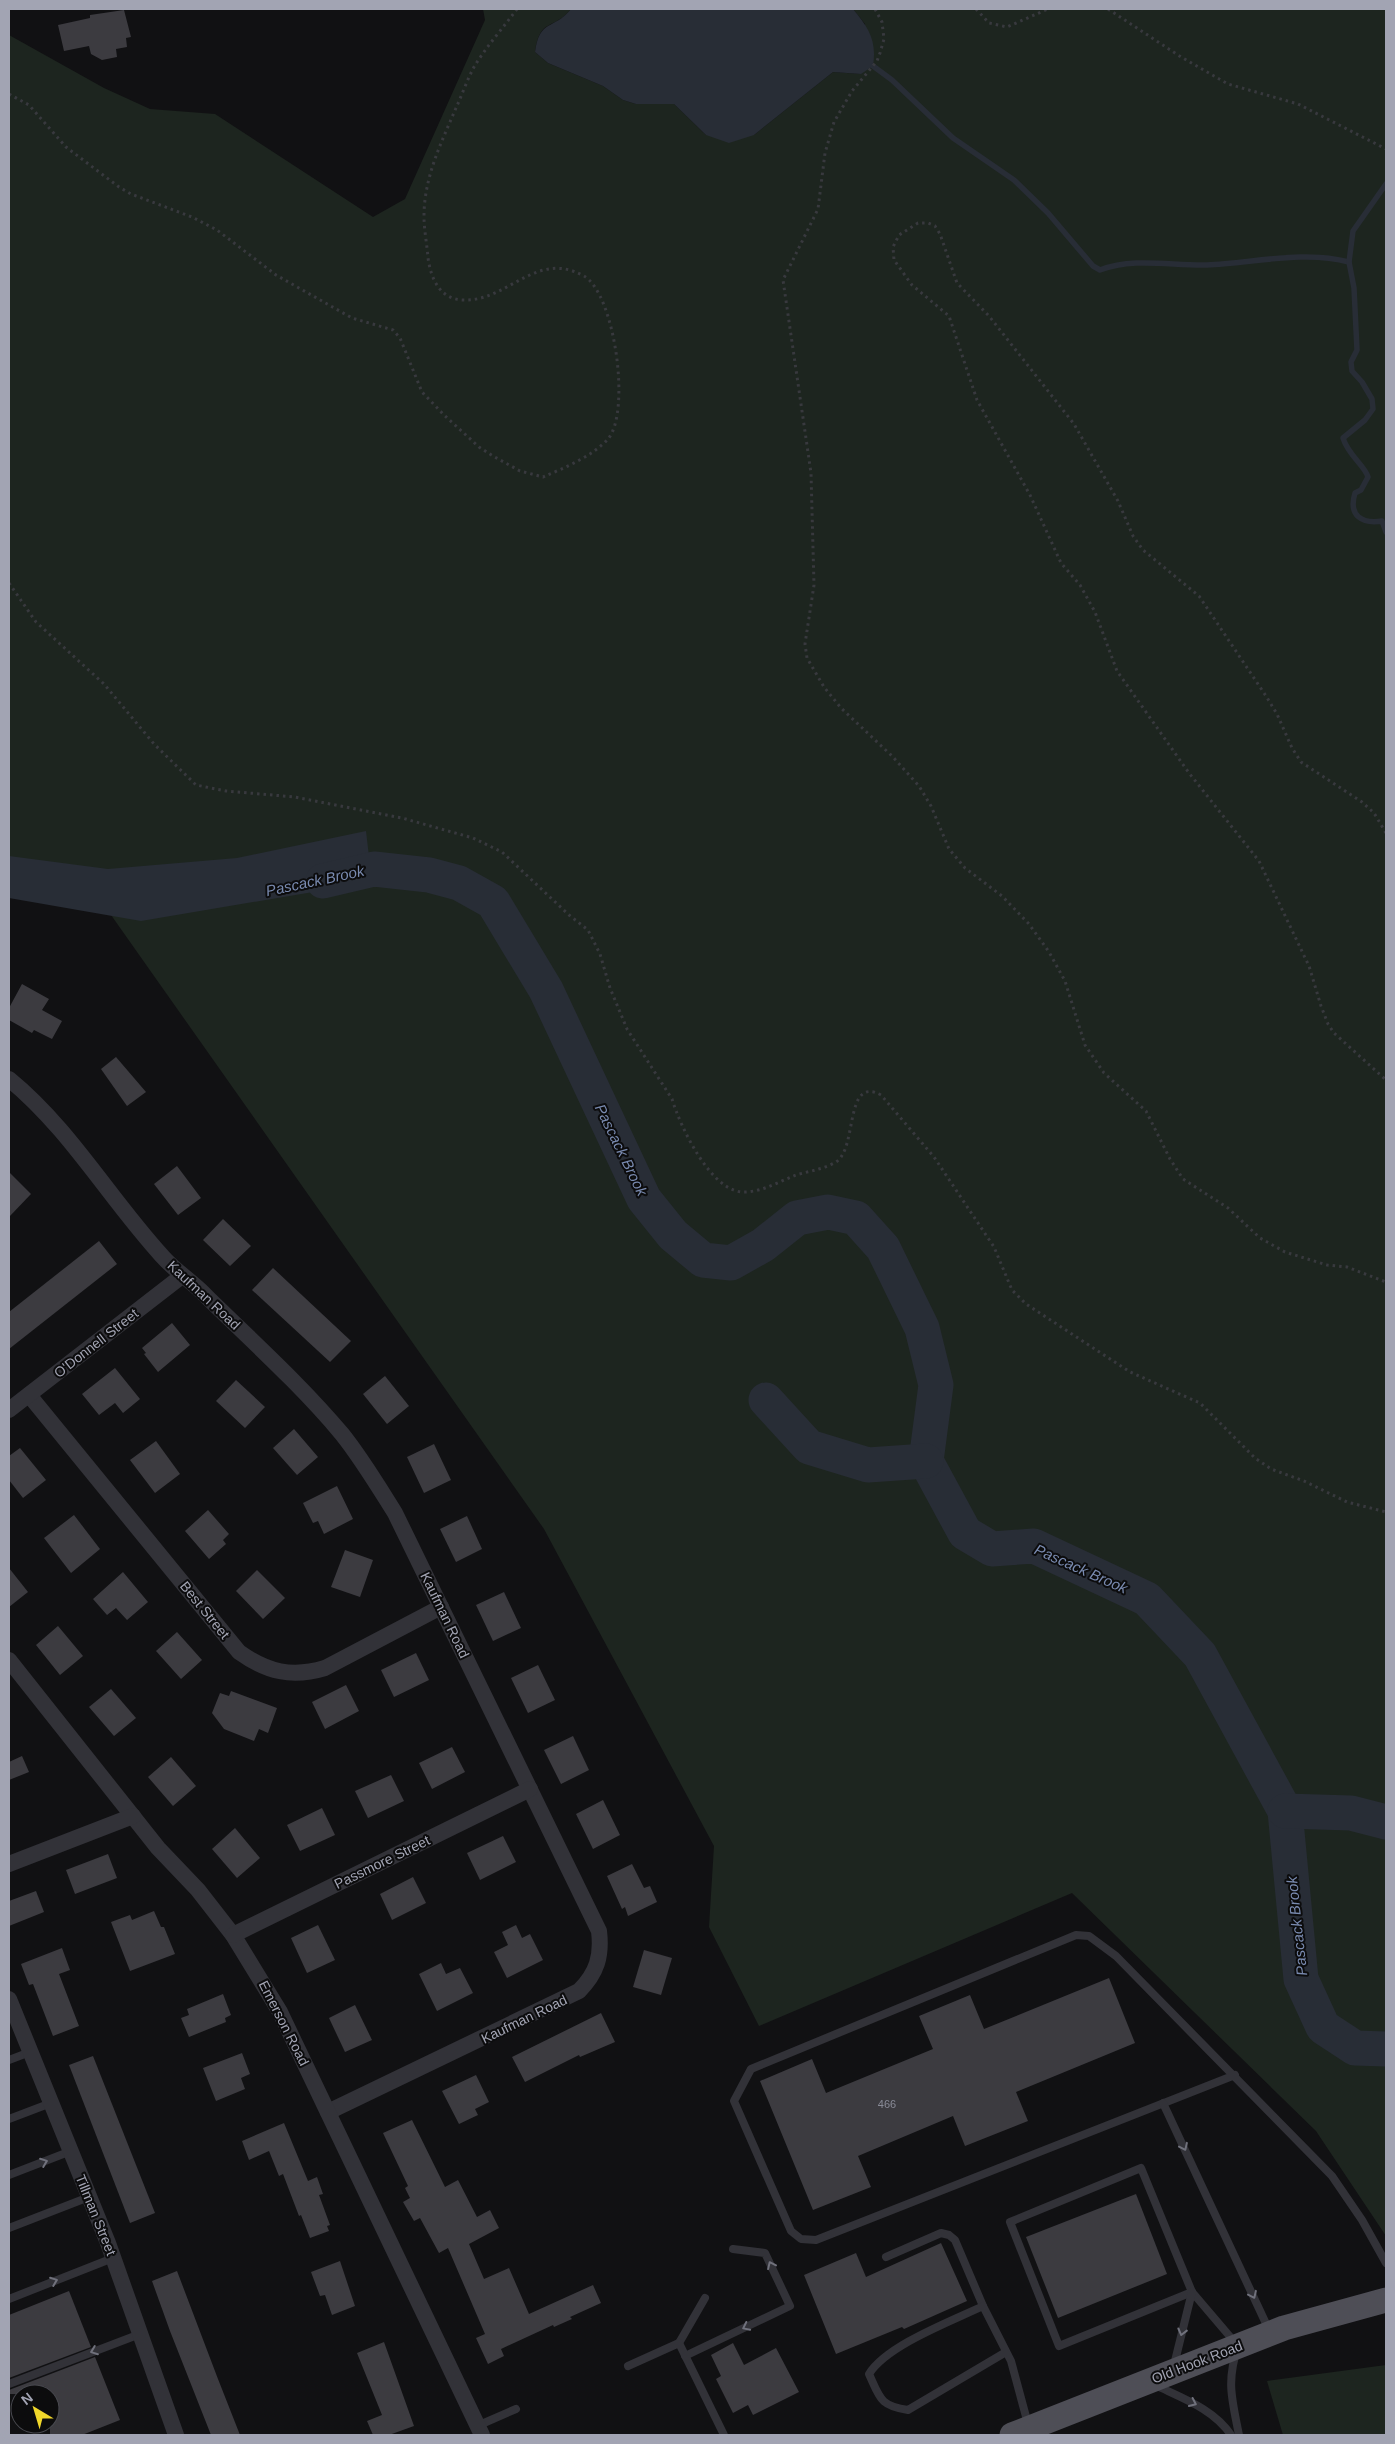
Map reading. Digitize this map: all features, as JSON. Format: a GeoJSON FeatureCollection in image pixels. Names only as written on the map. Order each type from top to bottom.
{"type":"FeatureCollection","features":[{"type":"Feature","properties":{"kind":"main road","name":"Old Hook Road"},"geometry":{"type":"LineString","coordinates":[[1021,2432],[1271,2334],[1386,2300]]}},
{"type":"Feature","properties":{"kind":"street","name":"Kaufman Road"},"geometry":{"type":"LineString","coordinates":[[9,1079],[32,1098],[57,1124],[162,1256],[182,1276],[197,1287],[314,1402],[370,1472],[394,1513],[599,1931],[601,1948],[597,1967],[579,1991],[564,2000],[328,2112]]}},
{"type":"Feature","properties":{"kind":"street","name":"O'Donnell Street"},"geometry":{"type":"LineString","coordinates":[[9,1410],[182,1276]]}},
{"type":"Feature","properties":{"kind":"street","name":"Best Street"},"geometry":{"type":"LineString","coordinates":[[29,1395],[239,1652],[255,1663],[273,1671],[290,1674],[317,1670],[440,1607]]}},
{"type":"Feature","properties":{"kind":"street","name":"Emerson Road"},"geometry":{"type":"LineString","coordinates":[[9,1660],[158,1848],[198,1890],[233,1935],[280,2012],[479,2431]]}},
{"type":"Feature","properties":{"kind":"street","name":"Passmore Street"},"geometry":{"type":"LineString","coordinates":[[233,1935],[530,1790]]}},
{"type":"Feature","properties":{"kind":"street"},"geometry":{"type":"LineString","coordinates":[[9,1864],[133,1816]]}},
{"type":"Feature","properties":{"kind":"street","name":"Tillman Street"},"geometry":{"type":"LineString","coordinates":[[9,1998],[113,2258],[176,2435]]}},
{"type":"Feature","properties":{"kind":"lane"},"geometry":{"type":"LineString","coordinates":[[1235,2075],[816,2240],[801,2239],[792,2231],[734,2101],[751,2069],[1076,1935],[1089,1936],[1116,1956],[1235,2075],[1332,2176],[1362,2220],[1386,2263]]}},
{"type":"Feature","properties":{"kind":"lane"},"geometry":{"type":"LineString","coordinates":[[9,2060],[30,2052]]}},
{"type":"Feature","properties":{"kind":"lane"},"geometry":{"type":"LineString","coordinates":[[9,2119],[51,2103]]}},
{"type":"Feature","properties":{"kind":"lane"},"geometry":{"type":"LineString","coordinates":[[1164,2103],[1271,2334]]}},
{"type":"Feature","properties":{"kind":"lane"},"geometry":{"type":"LineString","coordinates":[[9,2175],[70,2151]]}},
{"type":"Feature","properties":{"kind":"lane"},"geometry":{"type":"LineString","coordinates":[[1192,2292],[1059,2346],[1010,2222],[1141,2168],[1192,2292],[1238,2346],[1231,2366],[1229,2383],[1239,2435]]}},
{"type":"Feature","properties":{"kind":"lane"},"geometry":{"type":"LineString","coordinates":[[9,2228],[89,2198]]}},
{"type":"Feature","properties":{"kind":"lane"},"geometry":{"type":"LineString","coordinates":[[886,2257],[940,2233],[949,2235],[955,2240],[1011,2361],[1021,2432]]}},
{"type":"Feature","properties":{"kind":"lane"},"geometry":{"type":"LineString","coordinates":[[685,2356],[790,2306],[765,2254],[733,2249]]}},
{"type":"Feature","properties":{"kind":"lane"},"geometry":{"type":"LineString","coordinates":[[9,2299],[113,2258]]}},
{"type":"Feature","properties":{"kind":"lane"},"geometry":{"type":"LineString","coordinates":[[1172,2372],[1192,2292]]}},
{"type":"Feature","properties":{"kind":"lane"},"geometry":{"type":"LineString","coordinates":[[628,2366],[679,2343],[705,2298]]}},
{"type":"Feature","properties":{"kind":"lane"},"geometry":{"type":"LineString","coordinates":[[984,2306],[896,2349],[875,2364],[869,2374],[882,2402],[892,2407],[908,2410],[1006,2352]]}},
{"type":"Feature","properties":{"kind":"lane"},"geometry":{"type":"LineString","coordinates":[[9,2384],[140,2334]]}},
{"type":"Feature","properties":{"kind":"lane"},"geometry":{"type":"LineString","coordinates":[[679,2343],[724,2435]]}},
{"type":"Feature","properties":{"kind":"lane"},"geometry":{"type":"LineString","coordinates":[[1149,2381],[1200,2406],[1227,2429],[1231,2435]]}},
{"type":"Feature","properties":{"kind":"lane"},"geometry":{"type":"LineString","coordinates":[[479,2431],[516,2409]]}},
{"type":"Feature","properties":{"kind":"path"},"geometry":{"type":"LineString","coordinates":[[9,94],[29,105],[66,147],[119,187],[131,194],[192,217],[217,230],[276,275],[352,318],[393,330],[400,338],[422,392],[444,416],[493,456],[520,472],[543,477],[597,448],[608,439],[615,427],[619,402],[618,384],[610,324],[600,296],[585,276],[560,268],[546,268],[487,296],[462,300],[446,295],[437,287],[431,274],[424,216],[428,180],[461,96],[475,67],[516,9]]}},
{"type":"Feature","properties":{"kind":"path"},"geometry":{"type":"LineString","coordinates":[[875,9],[882,22],[884,39],[880,53],[877,61],[852,91],[834,122],[825,153],[818,209],[788,266],[783,280],[811,473],[814,585],[805,644],[807,658],[824,687],[841,708],[892,756],[919,786],[931,806],[949,849],[965,868],[1002,896],[1030,924],[1060,968],[1085,1046],[1104,1073],[1146,1111],[1170,1160],[1183,1179],[1228,1208],[1260,1238],[1285,1252],[1327,1265],[1347,1267],[1386,1282]]}},
{"type":"Feature","properties":{"kind":"path"},"geometry":{"type":"LineString","coordinates":[[976,9],[989,22],[1007,28],[1048,9]]}},
{"type":"Feature","properties":{"kind":"path"},"geometry":{"type":"LineString","coordinates":[[1108,9],[1181,57],[1228,84],[1298,104],[1386,150]]}},
{"type":"Feature","properties":{"kind":"path"},"geometry":{"type":"LineString","coordinates":[[1386,833],[1374,813],[1362,802],[1301,762],[1292,748],[1278,714],[1199,596],[1143,550],[1133,536],[1118,501],[1074,424],[989,316],[956,283],[943,242],[935,226],[928,223],[918,223],[899,236],[893,247],[894,260],[912,285],[950,316],[955,328],[964,367],[977,400],[1030,495],[1061,563],[1080,585],[1096,612],[1117,671],[1189,773],[1259,861],[1309,966],[1328,1024],[1334,1033],[1386,1080]]}},
{"type":"Feature","properties":{"kind":"path"},"geometry":{"type":"LineString","coordinates":[[9,583],[36,622],[104,684],[154,744],[196,785],[226,791],[295,797],[402,818],[473,838],[502,852],[569,915],[588,930],[600,954],[610,988],[627,1029],[672,1099],[676,1112],[698,1157],[709,1172],[721,1182],[733,1189],[746,1192],[767,1187],[836,1161],[847,1146],[855,1104],[859,1096],[867,1091],[874,1091],[881,1095],[934,1157],[994,1247],[1007,1282],[1026,1304],[1130,1372],[1200,1403],[1255,1458],[1271,1469],[1304,1481],[1347,1502],[1386,1512]]}},
{"type":"Feature","properties":{"kind":"shaded area"},"geometry":{"type":"Polygon","coordinates":[[[483,9],[571,9],[544,29],[537,41],[535,52],[548,63],[603,86],[623,100],[636,104],[674,104],[706,135],[754,135],[833,72],[861,74],[865,24],[853,9],[1386,9],[1386,2236],[1316,2131],[1072,1893],[759,2026],[709,1927],[714,1846],[544,1529],[111,915],[9,857],[9,35],[104,88],[150,109],[215,114],[373,217],[405,199],[485,20],[483,9]]]}},
{"type":"Feature","properties":{"kind":"shaded area"},"geometry":{"type":"Polygon","coordinates":[[[1386,2365],[1386,2435],[1283,2435],[1267,2381],[1386,2365]]]}},
{"type":"Feature","properties":{"kind":"water"},"geometry":{"type":"Polygon","coordinates":[[[571,9],[853,9],[871,35],[874,49],[873,66],[861,74],[833,72],[754,135],[729,143],[706,135],[674,104],[636,104],[623,100],[603,86],[548,63],[535,52],[537,41],[544,29],[571,9]]]}},
{"type":"Feature","properties":{"kind":"water"},"geometry":{"type":"Polygon","coordinates":[[[366,831],[372,882],[141,921],[9,898],[9,856],[108,869],[237,858],[366,831]]]}},
{"type":"Feature","properties":{"kind":"building"},"geometry":{"type":"Polygon","coordinates":[[[124,10],[131,37],[126,38],[127,47],[116,49],[117,57],[102,60],[91,54],[89,46],[64,51],[58,25],[90,18],[90,15],[124,10]]]}},
{"type":"Feature","properties":{"kind":"building"},"geometry":{"type":"Polygon","coordinates":[[[22,984],[49,999],[42,1010],[62,1021],[52,1039],[34,1030],[32,1033],[9,1020],[9,1008],[22,984]]]}},
{"type":"Feature","properties":{"kind":"building"},"geometry":{"type":"Polygon","coordinates":[[[116,1057],[146,1092],[127,1106],[101,1069],[116,1057]]]}},
{"type":"Feature","properties":{"kind":"building"},"geometry":{"type":"Polygon","coordinates":[[[177,1166],[201,1198],[178,1215],[154,1184],[177,1166]]]}},
{"type":"Feature","properties":{"kind":"building"},"geometry":{"type":"Polygon","coordinates":[[[9,1172],[31,1194],[9,1217],[9,1172]]]}},
{"type":"Feature","properties":{"kind":"building"},"geometry":{"type":"Polygon","coordinates":[[[223,1219],[251,1246],[230,1266],[203,1240],[223,1219]]]}},
{"type":"Feature","properties":{"kind":"building"},"geometry":{"type":"Polygon","coordinates":[[[99,1241],[117,1264],[9,1349],[9,1312],[99,1241]]]}},
{"type":"Feature","properties":{"kind":"building"},"geometry":{"type":"Polygon","coordinates":[[[273,1268],[351,1341],[330,1362],[252,1290],[273,1268]]]}},
{"type":"Feature","properties":{"kind":"building"},"geometry":{"type":"Polygon","coordinates":[[[172,1323],[190,1345],[158,1372],[144,1354],[146,1353],[142,1348],[172,1323]]]}},
{"type":"Feature","properties":{"kind":"building"},"geometry":{"type":"Polygon","coordinates":[[[115,1368],[140,1399],[123,1413],[115,1403],[99,1415],[82,1394],[115,1368]]]}},
{"type":"Feature","properties":{"kind":"building"},"geometry":{"type":"Polygon","coordinates":[[[385,1376],[409,1406],[387,1424],[363,1394],[385,1376]]]}},
{"type":"Feature","properties":{"kind":"building"},"geometry":{"type":"Polygon","coordinates":[[[236,1380],[265,1407],[245,1428],[216,1401],[236,1380]]]}},
{"type":"Feature","properties":{"kind":"building"},"geometry":{"type":"Polygon","coordinates":[[[294,1429],[318,1457],[297,1475],[273,1448],[294,1429]]]}},
{"type":"Feature","properties":{"kind":"building"},"geometry":{"type":"Polygon","coordinates":[[[156,1441],[180,1474],[155,1493],[130,1460],[156,1441]]]}},
{"type":"Feature","properties":{"kind":"building"},"geometry":{"type":"Polygon","coordinates":[[[434,1444],[451,1480],[424,1493],[407,1457],[434,1444]]]}},
{"type":"Feature","properties":{"kind":"building"},"geometry":{"type":"Polygon","coordinates":[[[20,1448],[46,1480],[23,1498],[9,1480],[9,1456],[20,1448]]]}},
{"type":"Feature","properties":{"kind":"building"},"geometry":{"type":"Polygon","coordinates":[[[337,1486],[353,1519],[324,1534],[318,1521],[313,1523],[303,1503],[337,1486]]]}},
{"type":"Feature","properties":{"kind":"building"},"geometry":{"type":"Polygon","coordinates":[[[208,1510],[229,1534],[223,1540],[226,1544],[209,1559],[185,1531],[208,1510]]]}},
{"type":"Feature","properties":{"kind":"building"},"geometry":{"type":"Polygon","coordinates":[[[74,1515],[100,1549],[71,1573],[44,1538],[74,1515]]]}},
{"type":"Feature","properties":{"kind":"building"},"geometry":{"type":"Polygon","coordinates":[[[467,1516],[482,1549],[456,1562],[440,1529],[467,1516]]]}},
{"type":"Feature","properties":{"kind":"building"},"geometry":{"type":"Polygon","coordinates":[[[345,1550],[373,1560],[360,1597],[331,1587],[345,1550]]]}},
{"type":"Feature","properties":{"kind":"building"},"geometry":{"type":"Polygon","coordinates":[[[9,1568],[28,1592],[9,1607],[9,1568]]]}},
{"type":"Feature","properties":{"kind":"building"},"geometry":{"type":"Polygon","coordinates":[[[257,1570],[285,1598],[263,1619],[236,1591],[257,1570]]]}},
{"type":"Feature","properties":{"kind":"building"},"geometry":{"type":"Polygon","coordinates":[[[123,1572],[148,1602],[127,1620],[116,1608],[107,1615],[93,1599],[123,1572]]]}},
{"type":"Feature","properties":{"kind":"building"},"geometry":{"type":"Polygon","coordinates":[[[504,1592],[521,1628],[493,1641],[476,1605],[504,1592]]]}},
{"type":"Feature","properties":{"kind":"building"},"geometry":{"type":"Polygon","coordinates":[[[58,1626],[83,1656],[60,1675],[36,1645],[58,1626]]]}},
{"type":"Feature","properties":{"kind":"building"},"geometry":{"type":"Polygon","coordinates":[[[177,1632],[202,1660],[181,1679],[156,1651],[177,1632]]]}},
{"type":"Feature","properties":{"kind":"building"},"geometry":{"type":"Polygon","coordinates":[[[416,1653],[429,1680],[394,1697],[381,1670],[416,1653]]]}},
{"type":"Feature","properties":{"kind":"building"},"geometry":{"type":"Polygon","coordinates":[[[538,1665],[555,1700],[528,1713],[511,1678],[538,1665]]]}},
{"type":"Feature","properties":{"kind":"building"},"geometry":{"type":"Polygon","coordinates":[[[346,1685],[359,1711],[325,1729],[312,1702],[346,1685]]]}},
{"type":"Feature","properties":{"kind":"building"},"geometry":{"type":"Polygon","coordinates":[[[111,1689],[136,1718],[114,1736],[89,1707],[111,1689]]]}},
{"type":"Feature","properties":{"kind":"building"},"geometry":{"type":"Polygon","coordinates":[[[231,1691],[277,1708],[268,1733],[259,1729],[254,1741],[224,1729],[212,1713],[220,1693],[229,1696],[231,1691]]]}},
{"type":"Feature","properties":{"kind":"building"},"geometry":{"type":"Polygon","coordinates":[[[573,1736],[589,1770],[561,1784],[544,1750],[573,1736]]]}},
{"type":"Feature","properties":{"kind":"building"},"geometry":{"type":"Polygon","coordinates":[[[452,1747],[465,1772],[432,1789],[419,1763],[452,1747]]]}},
{"type":"Feature","properties":{"kind":"building"},"geometry":{"type":"Polygon","coordinates":[[[22,1756],[29,1772],[9,1780],[9,1762],[22,1756]]]}},
{"type":"Feature","properties":{"kind":"building"},"geometry":{"type":"Polygon","coordinates":[[[171,1757],[196,1786],[173,1806],[148,1777],[171,1757]]]}},
{"type":"Feature","properties":{"kind":"building"},"geometry":{"type":"Polygon","coordinates":[[[391,1775],[404,1801],[368,1818],[355,1791],[391,1775]]]}},
{"type":"Feature","properties":{"kind":"building"},"geometry":{"type":"Polygon","coordinates":[[[603,1800],[620,1835],[593,1849],[576,1814],[603,1800]]]}},
{"type":"Feature","properties":{"kind":"building"},"geometry":{"type":"Polygon","coordinates":[[[322,1808],[335,1835],[300,1851],[287,1825],[322,1808]]]}},
{"type":"Feature","properties":{"kind":"building"},"geometry":{"type":"Polygon","coordinates":[[[235,1828],[260,1858],[237,1878],[212,1849],[235,1828]]]}},
{"type":"Feature","properties":{"kind":"building"},"geometry":{"type":"Polygon","coordinates":[[[503,1836],[516,1862],[480,1880],[467,1853],[503,1836]]]}},
{"type":"Feature","properties":{"kind":"building"},"geometry":{"type":"Polygon","coordinates":[[[108,1854],[117,1878],[75,1894],[66,1870],[108,1854]]]}},
{"type":"Feature","properties":{"kind":"building"},"geometry":{"type":"Polygon","coordinates":[[[632,1864],[644,1888],[650,1886],[657,1902],[628,1916],[625,1907],[622,1909],[607,1876],[632,1864]]]}},
{"type":"Feature","properties":{"kind":"building"},"geometry":{"type":"Polygon","coordinates":[[[413,1877],[426,1903],[392,1920],[380,1894],[413,1877]]]}},
{"type":"Feature","properties":{"kind":"building"},"geometry":{"type":"Polygon","coordinates":[[[36,1891],[44,1912],[9,1926],[9,1901],[36,1891]]]}},
{"type":"Feature","properties":{"kind":"building"},"geometry":{"type":"Polygon","coordinates":[[[154,1911],[161,1927],[164,1927],[175,1954],[130,1971],[111,1922],[130,1915],[132,1920],[154,1911]]]}},
{"type":"Feature","properties":{"kind":"building"},"geometry":{"type":"Polygon","coordinates":[[[318,1925],[335,1960],[307,1973],[291,1938],[318,1925]]]}},
{"type":"Feature","properties":{"kind":"building"},"geometry":{"type":"Polygon","coordinates":[[[516,1925],[522,1938],[530,1934],[543,1960],[507,1978],[494,1952],[508,1945],[502,1932],[516,1925]]]}},
{"type":"Feature","properties":{"kind":"building"},"geometry":{"type":"Polygon","coordinates":[[[62,1948],[70,1970],[59,1974],[79,2026],[53,2036],[33,1984],[29,1985],[21,1964],[62,1948]]]}},
{"type":"Feature","properties":{"kind":"building"},"geometry":{"type":"Polygon","coordinates":[[[644,1950],[672,1958],[661,1995],[633,1987],[644,1950]]]}},
{"type":"Feature","properties":{"kind":"building"},"geometry":{"type":"Polygon","coordinates":[[[441,1963],[446,1974],[460,1968],[473,1993],[437,2011],[419,1974],[441,1963]]]}},
{"type":"Feature","properties":{"kind":"building"},"geometry":{"type":"Polygon","coordinates":[[[1109,1978],[1135,2043],[1016,2092],[1028,2121],[965,2146],[953,2116],[858,2156],[871,2187],[813,2210],[760,2081],[812,2059],[826,2093],[933,2049],[919,2016],[970,1995],[984,2029],[1109,1978]]]}},
{"type":"Feature","properties":{"kind":"building"},"geometry":{"type":"Polygon","coordinates":[[[223,1994],[231,2015],[225,2018],[226,2022],[189,2037],[181,2018],[189,2015],[187,2009],[223,1994]]]}},
{"type":"Feature","properties":{"kind":"building"},"geometry":{"type":"Polygon","coordinates":[[[355,2005],[372,2040],[345,2052],[329,2018],[355,2005]]]}},
{"type":"Feature","properties":{"kind":"building"},"geometry":{"type":"Polygon","coordinates":[[[601,2013],[615,2042],[580,2057],[579,2055],[525,2082],[512,2057],[601,2013]]]}},
{"type":"Feature","properties":{"kind":"building"},"geometry":{"type":"Polygon","coordinates":[[[242,2053],[250,2074],[241,2078],[245,2089],[216,2101],[203,2068],[242,2053]]]}},
{"type":"Feature","properties":{"kind":"building"},"geometry":{"type":"Polygon","coordinates":[[[93,2056],[155,2213],[130,2223],[69,2065],[93,2056]]]}},
{"type":"Feature","properties":{"kind":"building"},"geometry":{"type":"Polygon","coordinates":[[[476,2075],[489,2102],[475,2109],[478,2115],[459,2124],[442,2091],[476,2075]]]}},
{"type":"Feature","properties":{"kind":"building"},"geometry":{"type":"Polygon","coordinates":[[[412,2120],[445,2187],[458,2180],[477,2217],[490,2210],[499,2228],[469,2244],[484,2279],[509,2268],[529,2314],[593,2285],[601,2303],[570,2317],[572,2319],[554,2327],[553,2325],[501,2349],[504,2356],[488,2364],[476,2338],[485,2334],[448,2248],[439,2253],[420,2218],[414,2221],[403,2202],[410,2198],[405,2188],[408,2186],[383,2133],[412,2120]]]}},
{"type":"Feature","properties":{"kind":"building"},"geometry":{"type":"Polygon","coordinates":[[[284,2123],[308,2181],[317,2177],[323,2194],[319,2195],[330,2225],[327,2226],[329,2231],[310,2238],[301,2215],[299,2216],[283,2174],[279,2176],[269,2151],[249,2160],[242,2141],[284,2123]]]}},
{"type":"Feature","properties":{"kind":"building"},"geometry":{"type":"Polygon","coordinates":[[[1136,2194],[1167,2274],[1058,2318],[1026,2237],[1136,2194]]]}},
{"type":"Feature","properties":{"kind":"building"},"geometry":{"type":"Polygon","coordinates":[[[941,2243],[967,2301],[904,2329],[902,2327],[836,2354],[804,2275],[856,2253],[866,2277],[941,2243]]]}},
{"type":"Feature","properties":{"kind":"building"},"geometry":{"type":"Polygon","coordinates":[[[340,2261],[355,2306],[332,2315],[325,2295],[320,2296],[311,2272],[340,2261]]]}},
{"type":"Feature","properties":{"kind":"building"},"geometry":{"type":"Polygon","coordinates":[[[177,2271],[240,2435],[211,2435],[170,2331],[152,2281],[177,2271]]]}},
{"type":"Feature","properties":{"kind":"building"},"geometry":{"type":"Polygon","coordinates":[[[69,2291],[91,2347],[9,2378],[9,2315],[69,2291]]]}},
{"type":"Feature","properties":{"kind":"building"},"geometry":{"type":"Polygon","coordinates":[[[384,2342],[414,2426],[389,2435],[373,2435],[367,2421],[382,2415],[357,2353],[384,2342]]]}},
{"type":"Feature","properties":{"kind":"building"},"geometry":{"type":"Polygon","coordinates":[[[733,2343],[744,2365],[776,2348],[799,2392],[753,2415],[748,2405],[733,2413],[716,2379],[721,2376],[711,2355],[733,2343]]]}},
{"type":"Feature","properties":{"kind":"building"},"geometry":{"type":"Polygon","coordinates":[[[95,2357],[120,2420],[82,2435],[50,2435],[60,2434],[60,2384],[25,2384],[95,2357]]]}},
{"type":"Feature","properties":{"kind":"waterway"},"geometry":{"type":"LineString","coordinates":[[873,66],[892,80],[953,138],[1014,180],[1048,213],[1093,266],[1100,270],[1113,266],[1140,263],[1207,265],[1296,257],[1314,257],[1349,262]]}},
{"type":"Feature","properties":{"kind":"waterway"},"geometry":{"type":"LineString","coordinates":[[1386,184],[1353,231],[1349,262],[1354,288],[1357,350],[1351,362],[1352,371],[1362,382],[1372,399],[1373,409],[1365,420],[1343,438],[1345,444],[1368,477],[1361,490],[1355,493],[1353,501],[1355,513],[1363,520],[1382,521],[1386,532]]}},
{"type":"Feature","properties":{"kind":"waterway","name":"Pascack Brook"},"geometry":{"type":"LineString","coordinates":[[323,881],[374,869],[429,875],[459,883],[493,902],[546,990],[644,1199],[673,1235],[703,1260],[731,1263],[763,1245],[797,1218],[828,1212],[856,1218],[883,1248],[922,1328],[936,1385],[926,1461],[965,1533],[992,1549],[1034,1546],[1147,1599],[1200,1655],[1285,1811],[1301,1979],[1323,2027],[1355,2048],[1386,2049]]}},
{"type":"Feature","properties":{"kind":"waterway"},"geometry":{"type":"LineString","coordinates":[[766,1400],[809,1447],[868,1465],[926,1461]]}},
{"type":"Feature","properties":{"kind":"waterway","name":"Pascack Brook"},"geometry":{"type":"LineString","coordinates":[[1285,1811],[1351,1813],[1386,1822]]}}]}
